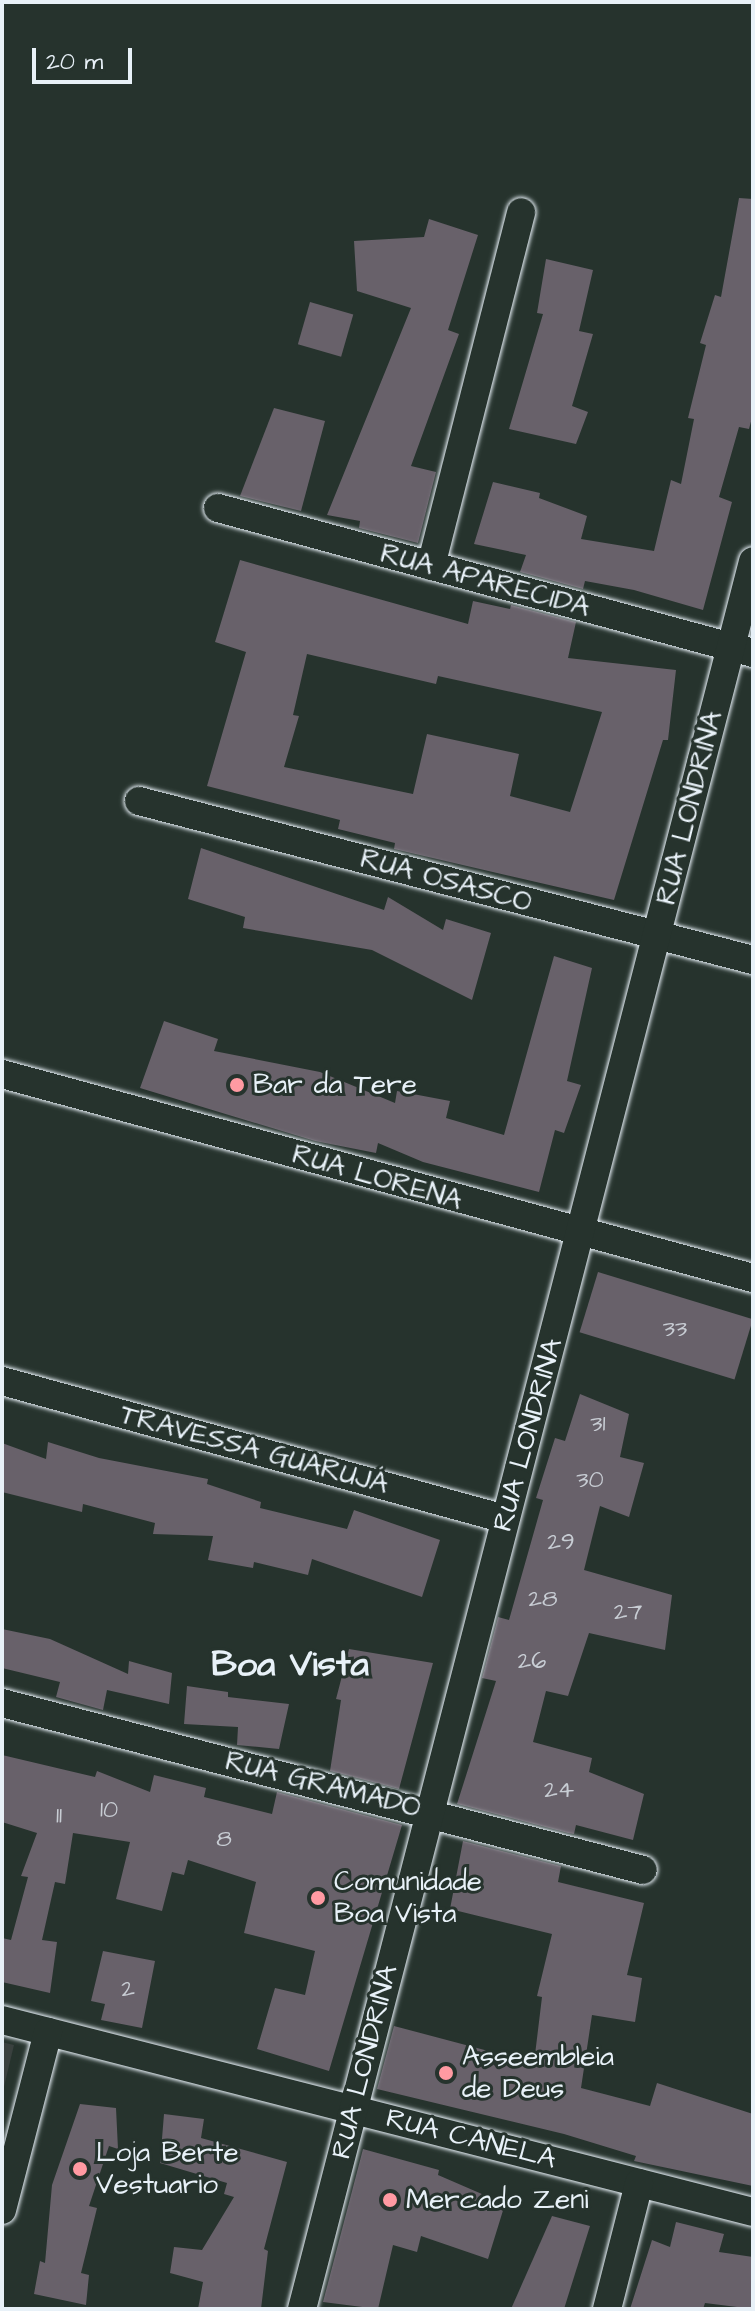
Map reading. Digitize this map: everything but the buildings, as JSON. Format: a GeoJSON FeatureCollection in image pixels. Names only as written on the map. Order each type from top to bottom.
{"type":"FeatureCollection","features":[{"type":"Feature","properties":{"kind":"street"},"geometry":{"type":"LineString","coordinates":[[431,566],[521,212]]}},
{"type":"Feature","properties":{"kind":"street","name":"RUA APARECIDA"},"geometry":{"type":"LineString","coordinates":[[218,508],[742,650]]}},
{"type":"Feature","properties":{"kind":"street","name":"RUA LONDRINA"},"geometry":{"type":"LineString","coordinates":[[302,2309],[428,1812],[658,935],[742,650],[753,561]]}},
{"type":"Feature","properties":{"kind":"street","name":"RUA OSASCO"},"geometry":{"type":"LineString","coordinates":[[139,801],[753,960]]}},
{"type":"Feature","properties":{"kind":"street","name":"RUA LORENA"},"geometry":{"type":"LineString","coordinates":[[2,1075],[581,1235],[753,1278]]}},
{"type":"Feature","properties":{"kind":"street","name":"TRAVESSA GUARUJÁ"},"geometry":{"type":"LineString","coordinates":[[2,1381],[505,1519]]}},
{"type":"Feature","properties":{"kind":"street","name":"RUA GRAMADO"},"geometry":{"type":"LineString","coordinates":[[2,1703],[643,1870]]}},
{"type":"Feature","properties":{"kind":"street","name":"RUA CANELA"},"geometry":{"type":"LineString","coordinates":[[2,2020],[753,2212]]}},
{"type":"Feature","properties":{"kind":"street"},"geometry":{"type":"LineString","coordinates":[[2,2210],[48,2032]]}},
{"type":"Feature","properties":{"kind":"street"},"geometry":{"type":"LineString","coordinates":[[607,2309],[639,2183]]}},
{"type":"Feature","properties":{"kind":"shaded area"},"geometry":{"type":"Polygon","coordinates":[[[2,2042],[14,2045],[2,2095],[2,2042]]]}},
{"type":"Feature","properties":{"kind":"place","name":"Bar da Tere"},"geometry":{"type":"Point","coordinates":[237,1085]}},
{"type":"Feature","properties":{"kind":"place","name":"Comunidade Boa Vista"},"geometry":{"type":"Point","coordinates":[318,1898]}},
{"type":"Feature","properties":{"kind":"place","name":"Asseembleia de Deus"},"geometry":{"type":"Point","coordinates":[446,2073]}},
{"type":"Feature","properties":{"kind":"place","name":"Loja Berte Vestuario"},"geometry":{"type":"Point","coordinates":[80,2169]}},
{"type":"Feature","properties":{"kind":"place","name":"Mercado Zeni"},"geometry":{"type":"Point","coordinates":[390,2200]}},
{"type":"Feature","properties":{"kind":"district","name":"Boa Vista"},"geometry":{"type":"Point","coordinates":[290,1665]}}]}
